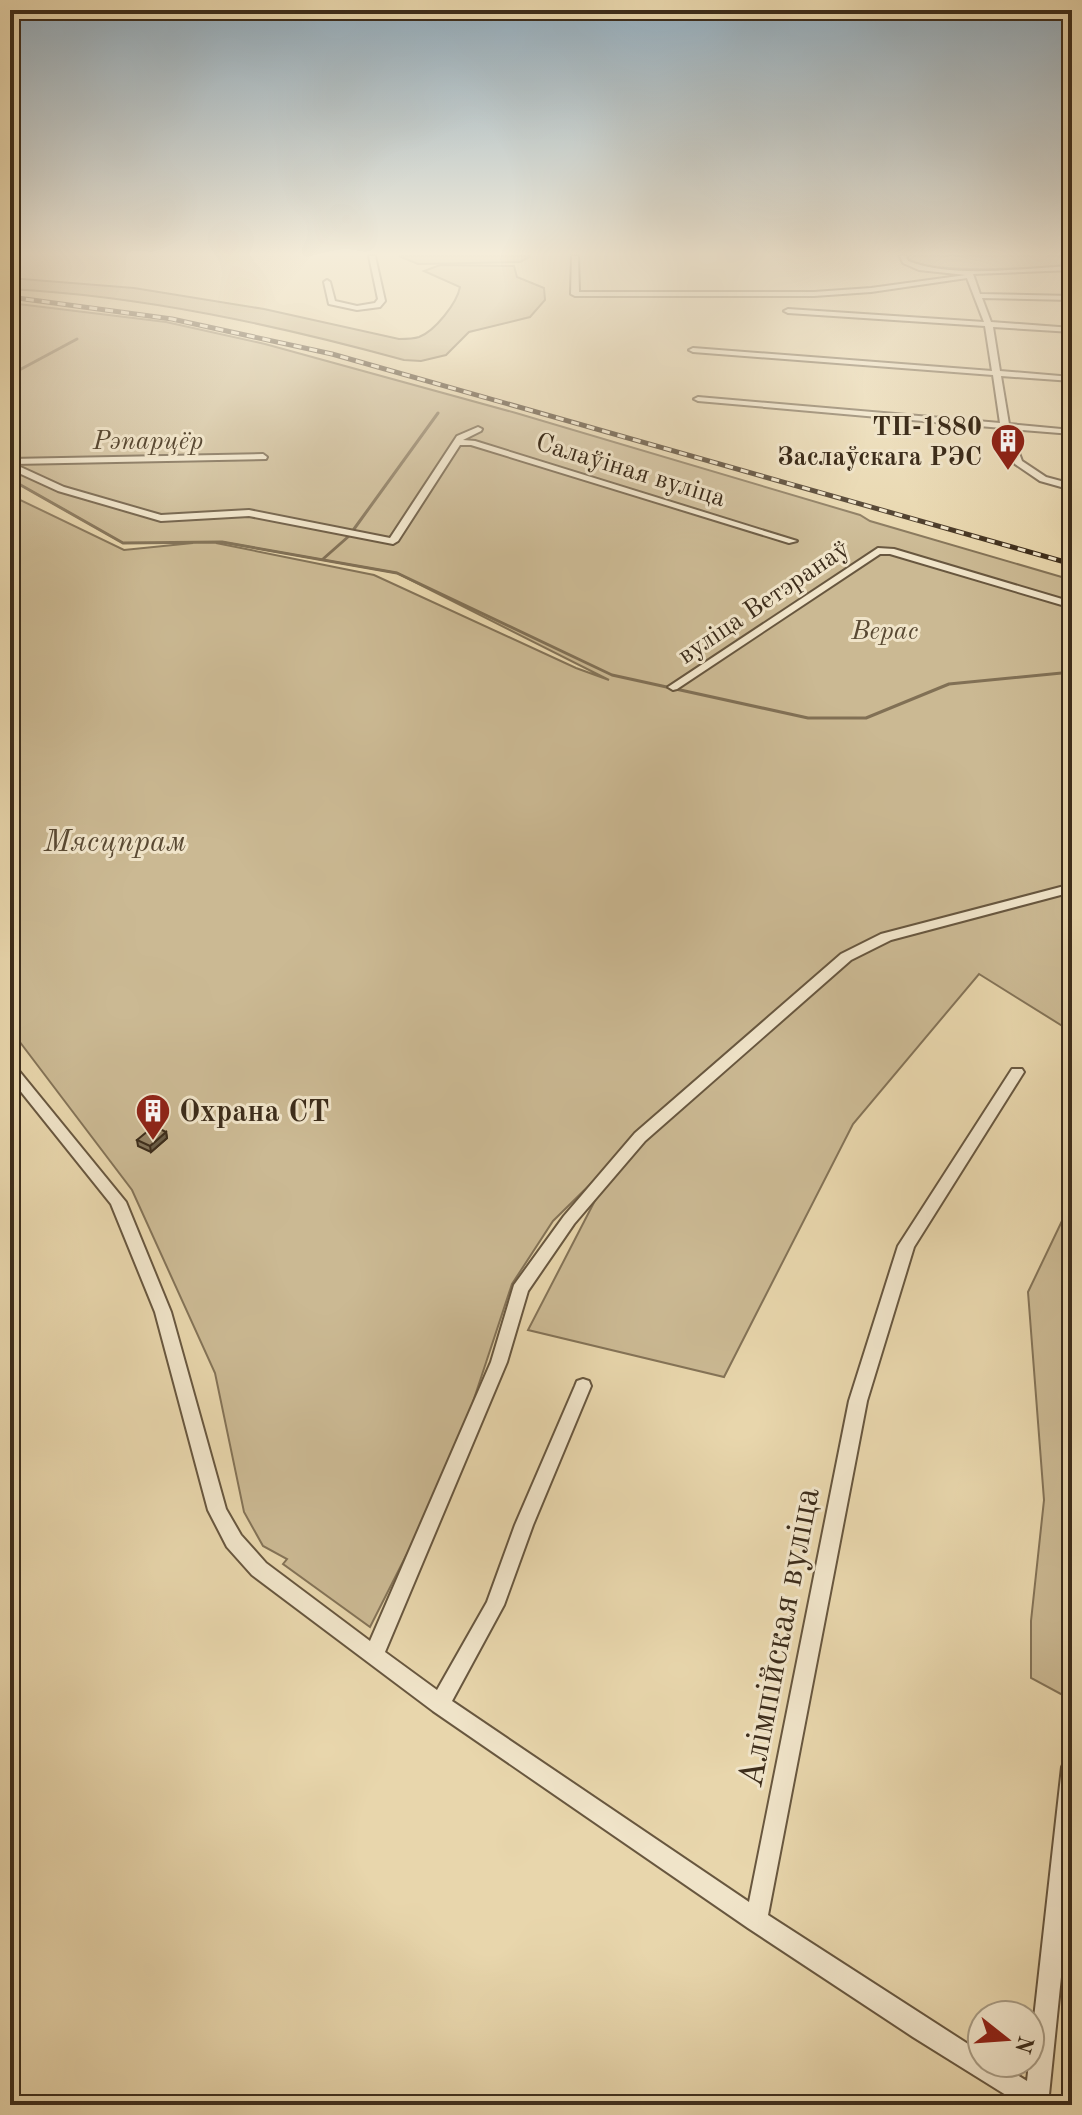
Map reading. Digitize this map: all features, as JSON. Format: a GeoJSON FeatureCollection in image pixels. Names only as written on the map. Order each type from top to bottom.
{"type":"FeatureCollection","features":[{"type":"Feature","properties":{"kind":"street"},"geometry":{"type":"LineString","coordinates":[[755,355],[1072,379]]}},
{"type":"Feature","properties":{"kind":"street"},"geometry":{"type":"LineString","coordinates":[[994,355],[1005,426],[1018,462],[1043,479],[1072,487]]}},
{"type":"Feature","properties":{"kind":"street"},"geometry":{"type":"LineString","coordinates":[[698,399],[1072,432]]}},
{"type":"Feature","properties":{"kind":"street"},"geometry":{"type":"LineString","coordinates":[[10,464],[61,489],[161,518],[249,513],[393,541],[457,442],[478,429]]}},
{"type":"Feature","properties":{"kind":"street","name":"Салаўіная вуліца"},"geometry":{"type":"LineString","coordinates":[[457,442],[472,443],[792,541]]}},
{"type":"Feature","properties":{"kind":"street"},"geometry":{"type":"LineString","coordinates":[[10,464],[263,457]]}},
{"type":"Feature","properties":{"kind":"street","name":"вуліца Ветэранаў"},"geometry":{"type":"LineString","coordinates":[[673,687],[878,551],[891,551],[1072,605]]}},
{"type":"Feature","properties":{"kind":"street"},"geometry":{"type":"LineString","coordinates":[[374,1655],[499,1362],[520,1289],[569,1220],[640,1137],[846,957],[886,937],[1072,888]]}},
{"type":"Feature","properties":{"kind":"street"},"geometry":{"type":"LineString","coordinates":[[10,1069],[118,1202],[163,1312],[217,1510],[234,1541],[259,1569],[440,1704],[756,1920],[1040,2103],[1072,1767]]}},
{"type":"Feature","properties":{"kind":"street","name":"Алімпійская вуліца"},"geometry":{"type":"LineString","coordinates":[[756,1920],[858,1401],[906,1246],[1017,1072]]}},
{"type":"Feature","properties":{"kind":"street"},"geometry":{"type":"LineString","coordinates":[[440,1704],[495,1605],[536,1496],[583,1386]]}},
{"type":"Feature","properties":{"kind":"green space"},"geometry":{"type":"Polygon","coordinates":[[[10,355],[304,355],[516,413],[1072,580],[1072,1032],[979,974],[853,1124],[724,1377],[528,1330],[617,1158],[553,1221],[512,1284],[466,1423],[420,1528],[370,1627],[283,1564],[287,1559],[263,1546],[244,1512],[215,1373],[132,1190],[10,1029],[10,495],[124,550],[193,543],[123,543],[10,479],[10,355]],[[216,543],[374,575],[576,668],[609,680],[397,573],[216,543]]]}},
{"type":"Feature","properties":{"kind":"green space"},"geometry":{"type":"Polygon","coordinates":[[[383,355],[446,355],[421,361],[383,355]]]}},
{"type":"Feature","properties":{"kind":"green space"},"geometry":{"type":"Polygon","coordinates":[[[1072,1200],[1072,1700],[1031,1678],[1031,1621],[1044,1500],[1028,1292],[1072,1200]]]}},
{"type":"Feature","properties":{"kind":"building"},"geometry":{"type":"Polygon","coordinates":[[[154,1126],[166,1132],[150,1146],[137,1140],[154,1126]]]}},
{"type":"Feature","properties":{"kind":"waterway"},"geometry":{"type":"LineString","coordinates":[[10,375],[48,355]]}},
{"type":"Feature","properties":{"kind":"waterway"},"geometry":{"type":"LineString","coordinates":[[354,529],[438,413]]}},
{"type":"Feature","properties":{"kind":"waterway"},"geometry":{"type":"LineString","coordinates":[[10,479],[123,543],[222,542],[397,573],[612,675],[808,718],[866,718],[949,684],[1072,672]]}},
{"type":"Feature","properties":{"kind":"waterway"},"geometry":{"type":"LineString","coordinates":[[323,559],[349,536]]}},
{"type":"Feature","properties":{"kind":"railway"},"geometry":{"type":"LineString","coordinates":[[334,355],[1072,564]]}},
{"type":"Feature","properties":{"kind":"place","name":"ТП-1880 Заслаўскага РЭС"},"geometry":{"type":"Point","coordinates":[1008,472]}},
{"type":"Feature","properties":{"kind":"place","name":"Охрана СТ"},"geometry":{"type":"Point","coordinates":[153,1142]}},
{"type":"Feature","properties":{"kind":"park label","name":"Рэпарцёр"},"geometry":{"type":"Point","coordinates":[148,440]}},
{"type":"Feature","properties":{"kind":"park label","name":"Верас"},"geometry":{"type":"Point","coordinates":[885,630]}},
{"type":"Feature","properties":{"kind":"park label","name":"Мясцпрам"},"geometry":{"type":"Point","coordinates":[115,841]}}]}
